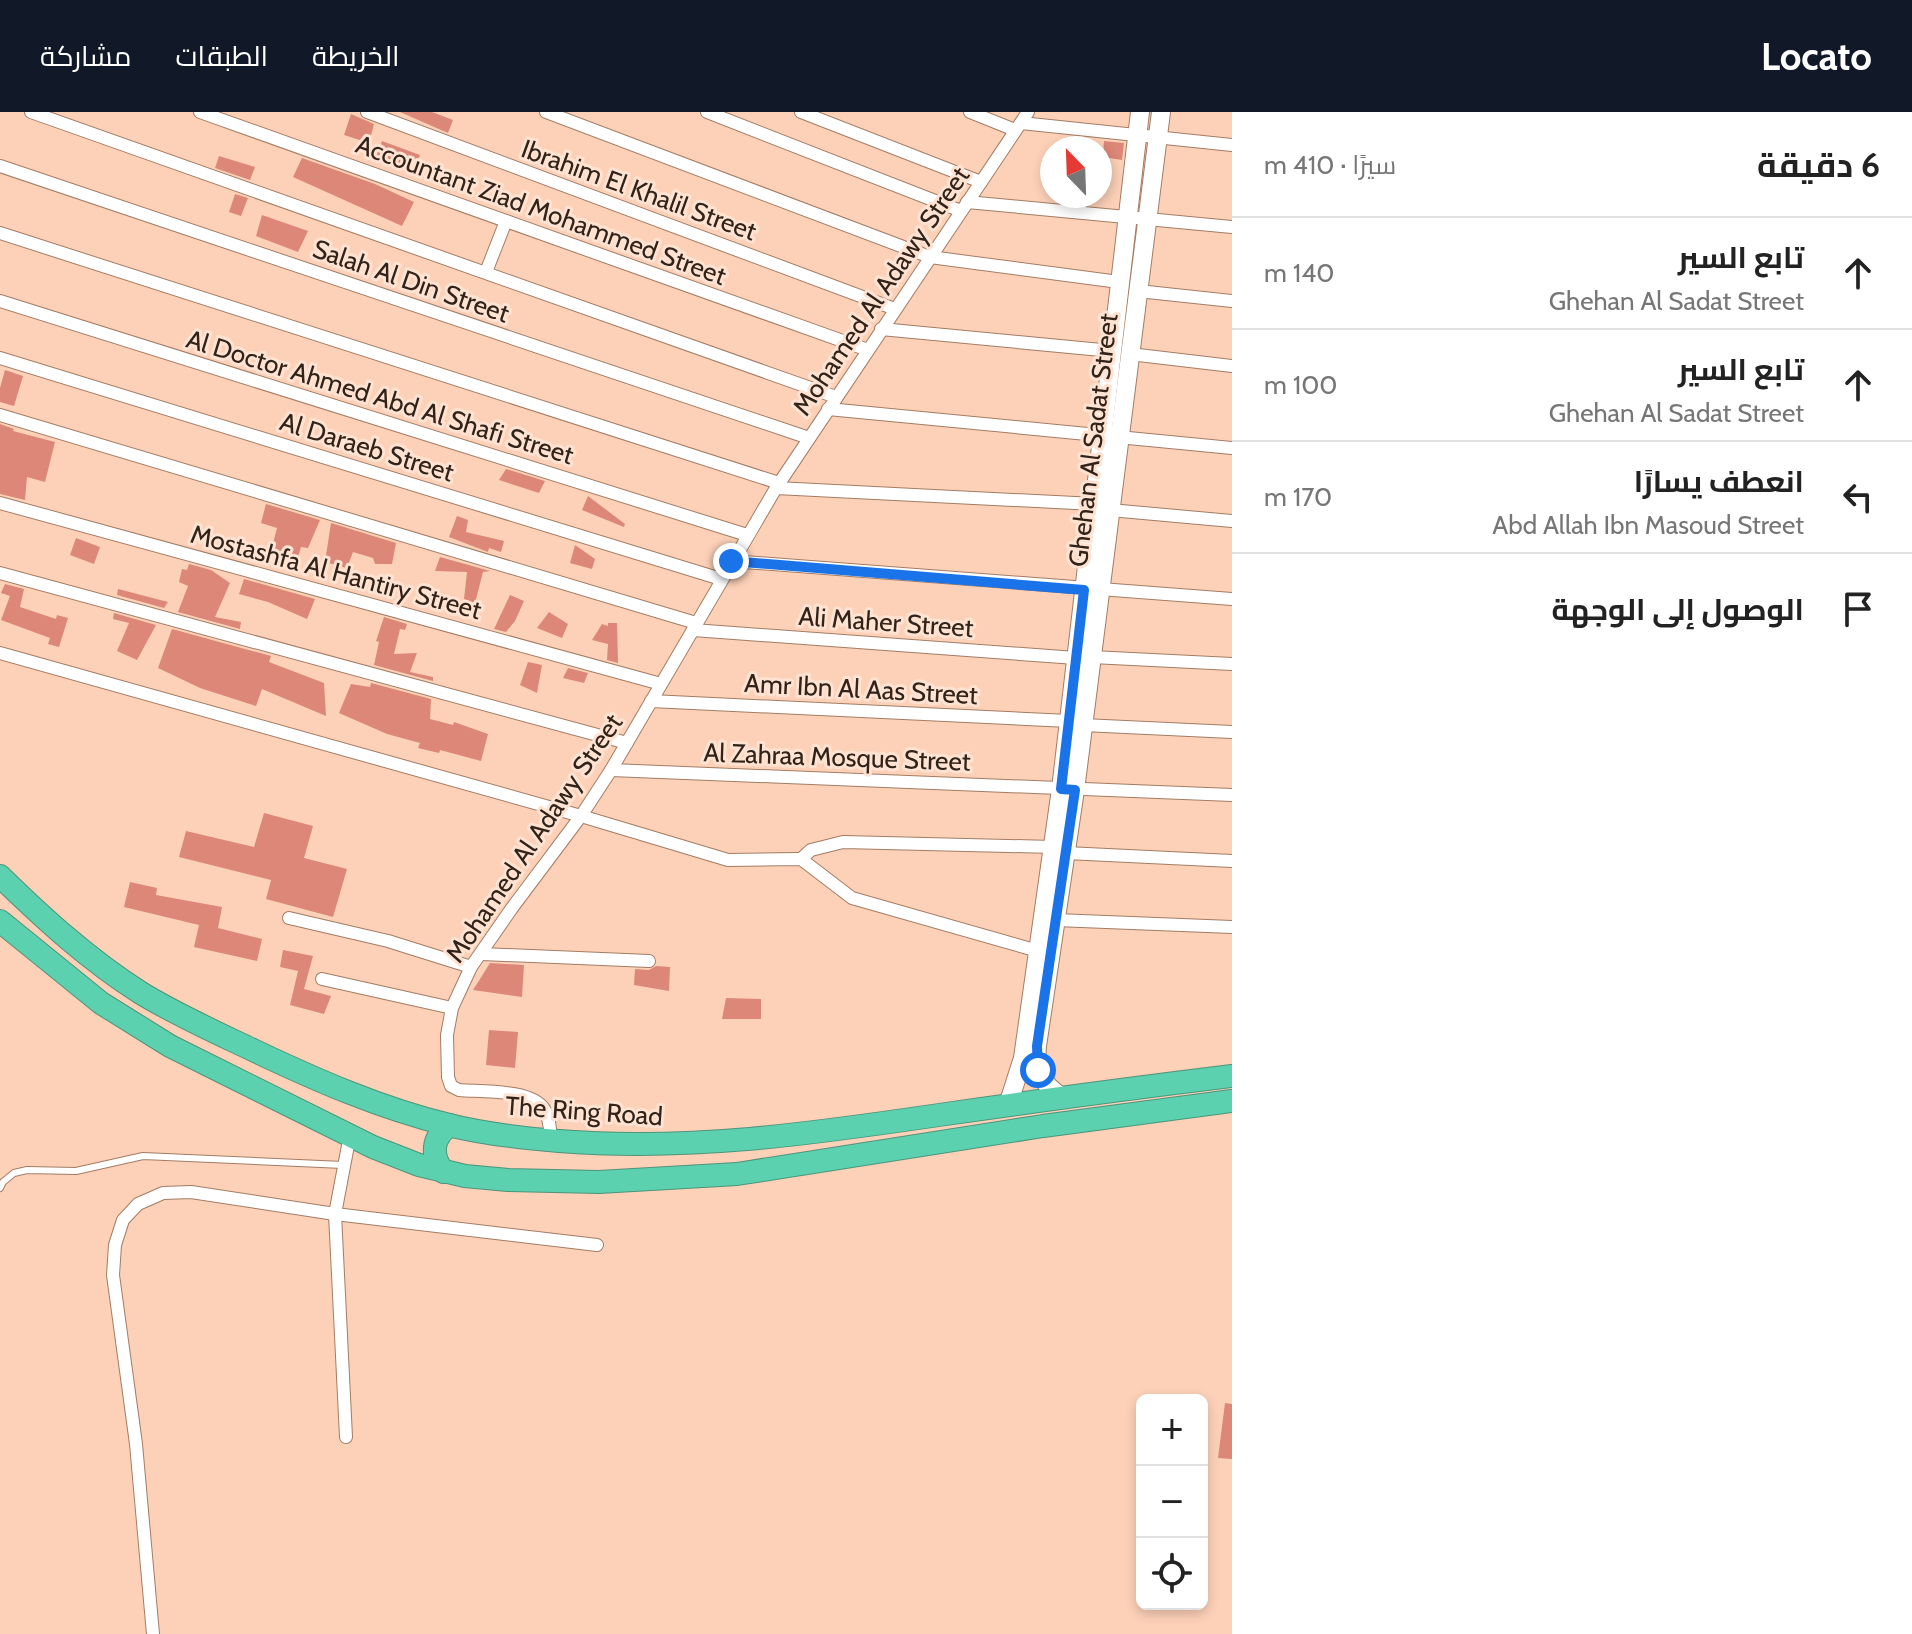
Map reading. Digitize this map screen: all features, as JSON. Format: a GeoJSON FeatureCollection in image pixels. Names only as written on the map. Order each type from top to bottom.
{"type":"FeatureCollection","features":[{"type":"Feature","properties":{"kind":"highway","name":"The Ring Road"},"geometry":{"type":"LineString","coordinates":[[0,876],[84,953],[174,1012],[332,1088],[450,1125],[551,1140],[643,1145],[719,1143],[830,1131],[1232,1076]]}},
{"type":"Feature","properties":{"kind":"highway"},"geometry":{"type":"LineString","coordinates":[[0,921],[69,978],[170,1046],[321,1123],[396,1157],[444,1172],[486,1179],[645,1181],[722,1175],[1232,1101]]}},
{"type":"Feature","properties":{"kind":"highway"},"geometry":{"type":"LineString","coordinates":[[321,1123],[338,1112],[339,1099],[332,1088]]}},
{"type":"Feature","properties":{"kind":"highway"},"geometry":{"type":"LineString","coordinates":[[444,1172],[438,1166],[434,1151],[438,1136],[450,1125]]}},
{"type":"Feature","properties":{"kind":"main road","name":"Ghehan Al Sadat Street"},"geometry":{"type":"LineString","coordinates":[[1008,1105],[1023,1058],[1038,951],[1068,789],[1121,352],[1119,282],[1140,112]]}},
{"type":"Feature","properties":{"kind":"main road","name":"Ghehan Al Sadat Street"},"geometry":{"type":"LineString","coordinates":[[1121,352],[1138,291],[1161,112]]}},
{"type":"Feature","properties":{"kind":"main road","name":"Ghehan Al Sadat Street"},"geometry":{"type":"LineString","coordinates":[[1059,850],[1056,920],[1036,1059],[1043,1081],[1062,1097]]}},
{"type":"Feature","properties":{"kind":"street"},"geometry":{"type":"LineString","coordinates":[[31,112],[836,397]]}},
{"type":"Feature","properties":{"kind":"street","name":"Accountant Ziad Mohammed Street"},"geometry":{"type":"LineString","coordinates":[[200,112],[868,350]]}},
{"type":"Feature","properties":{"kind":"street","name":"Ibrahim El Khalil Street"},"geometry":{"type":"LineString","coordinates":[[367,112],[895,309]]}},
{"type":"Feature","properties":{"kind":"street"},"geometry":{"type":"LineString","coordinates":[[546,112],[930,257],[1119,282]]}},
{"type":"Feature","properties":{"kind":"street"},"geometry":{"type":"LineString","coordinates":[[707,112],[964,207],[1128,216],[1232,227]]}},
{"type":"Feature","properties":{"kind":"street"},"geometry":{"type":"LineString","coordinates":[[801,112],[981,182]]}},
{"type":"Feature","properties":{"kind":"street"},"geometry":{"type":"LineString","coordinates":[[970,112],[1021,122],[1232,145]]}},
{"type":"Feature","properties":{"kind":"street","name":"Mohamed Al Adawy Street"},"geometry":{"type":"LineString","coordinates":[[551,1140],[546,1111],[534,1099],[459,1090],[451,1086],[447,1035],[452,1008],[471,967],[611,770],[777,486],[1021,122]]}},
{"type":"Feature","properties":{"kind":"street","name":"Salah Al Din Street"},"geometry":{"type":"LineString","coordinates":[[0,166],[809,438]]}},
{"type":"Feature","properties":{"kind":"street"},"geometry":{"type":"LineString","coordinates":[[486,272],[506,221]]}},
{"type":"Feature","properties":{"kind":"street"},"geometry":{"type":"LineString","coordinates":[[0,233],[777,486],[1102,507],[1232,521]]}},
{"type":"Feature","properties":{"kind":"street"},"geometry":{"type":"LineString","coordinates":[[1138,291],[1232,301]]}},
{"type":"Feature","properties":{"kind":"street","name":"Al Doctor Ahmed Abd Al Shafi Street"},"geometry":{"type":"LineString","coordinates":[[0,301],[747,535]]}},
{"type":"Feature","properties":{"kind":"street"},"geometry":{"type":"LineString","coordinates":[[881,329],[1232,366]]}},
{"type":"Feature","properties":{"kind":"street","name":"Al Daraeb Street"},"geometry":{"type":"LineString","coordinates":[[0,358],[721,579]]}},
{"type":"Feature","properties":{"kind":"street"},"geometry":{"type":"LineString","coordinates":[[828,409],[1232,448]]}},
{"type":"Feature","properties":{"kind":"street","name":"Ali Maher Street"},"geometry":{"type":"LineString","coordinates":[[0,415],[694,626],[1084,658],[1232,664]]}},
{"type":"Feature","properties":{"kind":"street","name":"Mostashfa Al Hantiry Street"},"geometry":{"type":"LineString","coordinates":[[0,503],[661,684]]}},
{"type":"Feature","properties":{"kind":"street"},"geometry":{"type":"LineString","coordinates":[[731,561],[1232,599]]}},
{"type":"Feature","properties":{"kind":"street"},"geometry":{"type":"LineString","coordinates":[[0,573],[627,743]]}},
{"type":"Feature","properties":{"kind":"street"},"geometry":{"type":"LineString","coordinates":[[0,653],[728,860],[801,859],[852,898],[1038,951]]}},
{"type":"Feature","properties":{"kind":"street","name":"Amr Ibn Al Aas Street"},"geometry":{"type":"LineString","coordinates":[[651,701],[1232,732]]}},
{"type":"Feature","properties":{"kind":"street","name":"Al Zahraa Mosque Street"},"geometry":{"type":"LineString","coordinates":[[611,770],[1232,795]]}},
{"type":"Feature","properties":{"kind":"street"},"geometry":{"type":"LineString","coordinates":[[801,859],[811,850],[843,842],[1059,850],[1232,861]]}},
{"type":"Feature","properties":{"kind":"street"},"geometry":{"type":"LineString","coordinates":[[289,918],[388,941],[471,967]]}},
{"type":"Feature","properties":{"kind":"street"},"geometry":{"type":"LineString","coordinates":[[1056,920],[1232,927]]}},
{"type":"Feature","properties":{"kind":"street"},"geometry":{"type":"LineString","coordinates":[[482,954],[649,961]]}},
{"type":"Feature","properties":{"kind":"street"},"geometry":{"type":"LineString","coordinates":[[322,979],[452,1008]]}},
{"type":"Feature","properties":{"kind":"street"},"geometry":{"type":"LineString","coordinates":[[346,1437],[335,1214],[350,1135]]}},
{"type":"Feature","properties":{"kind":"street"},"geometry":{"type":"LineString","coordinates":[[153,1634],[136,1444],[113,1275],[115,1245],[123,1220],[138,1204],[163,1193],[191,1192],[335,1214],[597,1245]]}},
{"type":"Feature","properties":{"kind":"lane"},"geometry":{"type":"LineString","coordinates":[[0,1188],[14,1173],[27,1170],[76,1171],[143,1156],[345,1165]]}},
{"type":"Feature","properties":{"kind":"building"},"geometry":{"type":"Polygon","coordinates":[[[400,112],[432,112],[453,120],[448,133],[400,112]]]}},
{"type":"Feature","properties":{"kind":"building"},"geometry":{"type":"Polygon","coordinates":[[[351,114],[374,124],[369,143],[344,135],[351,114]]]}},
{"type":"Feature","properties":{"kind":"building"},"geometry":{"type":"Polygon","coordinates":[[[382,141],[420,155],[413,173],[375,159],[382,141]]]}},
{"type":"Feature","properties":{"kind":"building"},"geometry":{"type":"Polygon","coordinates":[[[1112,142],[1124,143],[1122,160],[1112,158],[1112,142]]]}},
{"type":"Feature","properties":{"kind":"building"},"geometry":{"type":"Polygon","coordinates":[[[219,156],[255,167],[250,180],[215,168],[219,156]]]}},
{"type":"Feature","properties":{"kind":"building"},"geometry":{"type":"Polygon","coordinates":[[[302,158],[375,184],[414,202],[402,226],[293,177],[302,158]]]}},
{"type":"Feature","properties":{"kind":"building"},"geometry":{"type":"Polygon","coordinates":[[[235,194],[248,198],[241,216],[229,212],[235,194]]]}},
{"type":"Feature","properties":{"kind":"building"},"geometry":{"type":"Polygon","coordinates":[[[262,215],[308,231],[298,252],[256,236],[262,215]]]}},
{"type":"Feature","properties":{"kind":"building"},"geometry":{"type":"Polygon","coordinates":[[[5,370],[23,376],[14,406],[0,402],[5,370]]]}},
{"type":"Feature","properties":{"kind":"building"},"geometry":{"type":"Polygon","coordinates":[[[0,424],[13,431],[55,442],[45,482],[27,477],[25,500],[0,494],[0,424]]]}},
{"type":"Feature","properties":{"kind":"building"},"geometry":{"type":"Polygon","coordinates":[[[506,469],[545,481],[539,493],[499,480],[506,469]]]}},
{"type":"Feature","properties":{"kind":"building"},"geometry":{"type":"Polygon","coordinates":[[[588,496],[625,524],[624,527],[582,510],[588,496]]]}},
{"type":"Feature","properties":{"kind":"building"},"geometry":{"type":"Polygon","coordinates":[[[266,504],[320,520],[308,548],[301,547],[297,560],[271,551],[277,528],[261,523],[266,504]]]}},
{"type":"Feature","properties":{"kind":"building"},"geometry":{"type":"Polygon","coordinates":[[[457,516],[468,520],[466,532],[504,541],[501,552],[489,548],[488,552],[449,537],[457,516]]]}},
{"type":"Feature","properties":{"kind":"building"},"geometry":{"type":"Polygon","coordinates":[[[331,523],[396,543],[392,564],[375,564],[373,558],[353,552],[347,568],[325,562],[331,523]]]}},
{"type":"Feature","properties":{"kind":"building"},"geometry":{"type":"Polygon","coordinates":[[[76,538],[100,547],[94,564],[70,555],[76,538]]]}},
{"type":"Feature","properties":{"kind":"building"},"geometry":{"type":"Polygon","coordinates":[[[575,545],[595,559],[592,569],[570,563],[575,545]]]}},
{"type":"Feature","properties":{"kind":"building"},"geometry":{"type":"Polygon","coordinates":[[[440,557],[490,571],[483,572],[475,603],[464,599],[467,572],[435,571],[440,557]]]}},
{"type":"Feature","properties":{"kind":"building"},"geometry":{"type":"Polygon","coordinates":[[[189,564],[211,570],[230,583],[215,617],[241,622],[240,629],[178,612],[188,586],[179,582],[182,569],[187,570],[189,564]]]}},
{"type":"Feature","properties":{"kind":"building"},"geometry":{"type":"Polygon","coordinates":[[[244,579],[315,599],[307,619],[268,602],[239,594],[244,579]]]}},
{"type":"Feature","properties":{"kind":"building"},"geometry":{"type":"Polygon","coordinates":[[[5,584],[24,589],[20,607],[56,619],[57,615],[68,618],[59,647],[48,644],[50,638],[1,620],[10,596],[1,593],[5,584]]]}},
{"type":"Feature","properties":{"kind":"building"},"geometry":{"type":"Polygon","coordinates":[[[118,589],[168,602],[164,608],[117,595],[118,589]]]}},
{"type":"Feature","properties":{"kind":"building"},"geometry":{"type":"Polygon","coordinates":[[[510,595],[524,601],[515,621],[506,632],[494,629],[510,595]]]}},
{"type":"Feature","properties":{"kind":"building"},"geometry":{"type":"Polygon","coordinates":[[[549,612],[568,624],[562,638],[537,628],[549,612]]]}},
{"type":"Feature","properties":{"kind":"building"},"geometry":{"type":"Polygon","coordinates":[[[114,613],[156,625],[137,660],[117,651],[129,623],[113,619],[114,613]]]}},
{"type":"Feature","properties":{"kind":"building"},"geometry":{"type":"Polygon","coordinates":[[[384,617],[407,624],[405,630],[400,629],[394,654],[417,653],[410,672],[433,677],[433,681],[374,665],[379,642],[376,641],[384,617]]]}},
{"type":"Feature","properties":{"kind":"building"},"geometry":{"type":"Polygon","coordinates":[[[608,623],[617,623],[618,663],[607,660],[608,644],[592,640],[602,624],[608,626],[608,623]]]}},
{"type":"Feature","properties":{"kind":"building"},"geometry":{"type":"Polygon","coordinates":[[[172,629],[271,656],[269,662],[324,683],[326,716],[262,689],[256,706],[200,688],[158,668],[172,629]]]}},
{"type":"Feature","properties":{"kind":"building"},"geometry":{"type":"Polygon","coordinates":[[[528,662],[542,665],[537,693],[520,685],[528,662]]]}},
{"type":"Feature","properties":{"kind":"building"},"geometry":{"type":"Polygon","coordinates":[[[568,668],[588,673],[584,683],[563,678],[568,668]]]}},
{"type":"Feature","properties":{"kind":"building"},"geometry":{"type":"Polygon","coordinates":[[[371,683],[431,699],[430,719],[453,725],[454,722],[488,734],[481,761],[440,750],[439,753],[418,748],[420,743],[387,734],[339,713],[351,684],[370,687],[371,683]]]}},
{"type":"Feature","properties":{"kind":"building"},"geometry":{"type":"Polygon","coordinates":[[[264,813],[313,826],[304,858],[347,869],[333,917],[266,899],[271,880],[179,857],[186,831],[254,847],[264,813]]]}},
{"type":"Feature","properties":{"kind":"building"},"geometry":{"type":"Polygon","coordinates":[[[130,882],[157,888],[156,895],[222,907],[218,928],[262,939],[257,961],[194,947],[199,925],[124,907],[130,882]]]}},
{"type":"Feature","properties":{"kind":"building"},"geometry":{"type":"Polygon","coordinates":[[[283,950],[313,956],[304,989],[331,996],[324,1014],[290,1005],[298,971],[280,967],[283,950]]]}},
{"type":"Feature","properties":{"kind":"building"},"geometry":{"type":"Polygon","coordinates":[[[490,963],[524,965],[522,997],[473,990],[490,963]]]}},
{"type":"Feature","properties":{"kind":"building"},"geometry":{"type":"Polygon","coordinates":[[[656,966],[670,967],[669,991],[634,985],[635,969],[649,970],[656,966]]]}},
{"type":"Feature","properties":{"kind":"building"},"geometry":{"type":"Polygon","coordinates":[[[726,998],[761,999],[761,1019],[722,1019],[726,998]]]}},
{"type":"Feature","properties":{"kind":"building"},"geometry":{"type":"Polygon","coordinates":[[[489,1030],[518,1032],[515,1068],[486,1065],[489,1030]]]}},
{"type":"Feature","properties":{"kind":"building"},"geometry":{"type":"Polygon","coordinates":[[[1225,1403],[1232,1404],[1232,1459],[1218,1458],[1225,1403]]]}},
{"type":"Feature","properties":{"kind":"route"},"geometry":{"type":"LineString","coordinates":[[731,561],[1084,590],[1061,789],[1075,790],[1037,1046],[1038,1070]]}}]}
